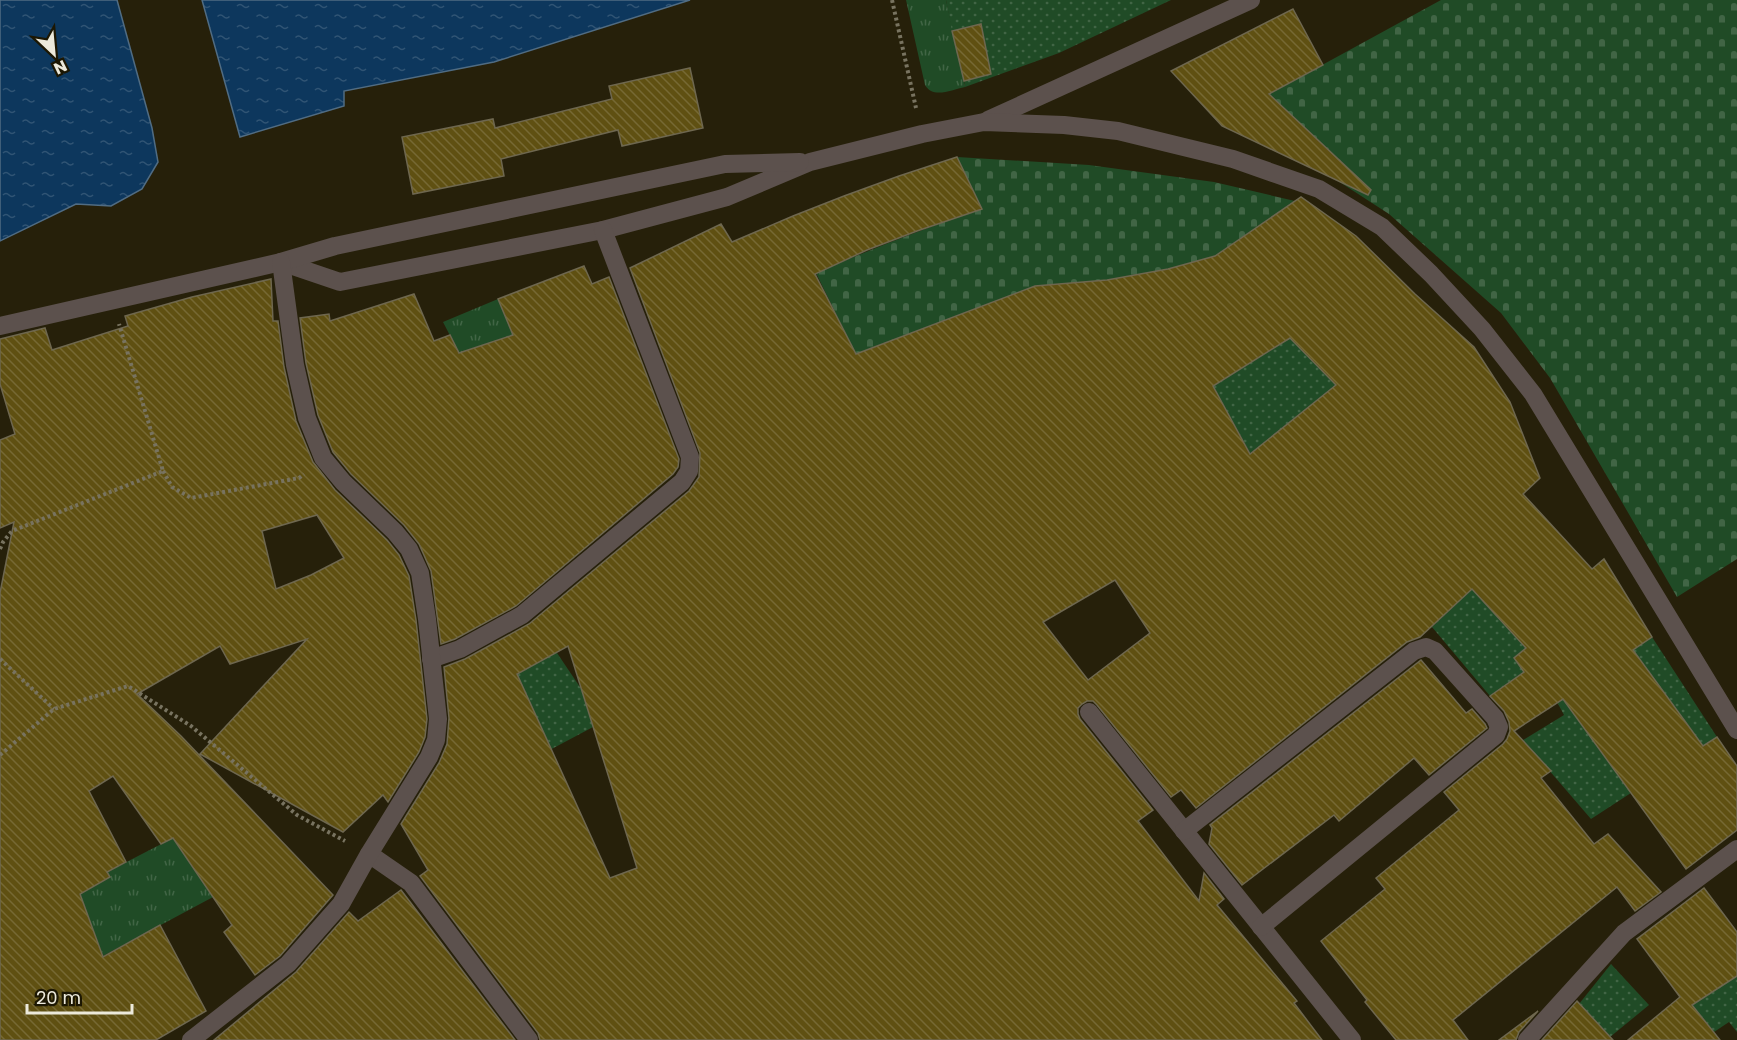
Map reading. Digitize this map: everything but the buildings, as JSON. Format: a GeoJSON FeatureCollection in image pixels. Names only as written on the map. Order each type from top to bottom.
{"type":"FeatureCollection","features":[{"type":"Feature","properties":{"kind":"street"},"geometry":{"type":"LineString","coordinates":[[984,122],[1251,0]]}},
{"type":"Feature","properties":{"kind":"street"},"geometry":{"type":"LineString","coordinates":[[280,262],[340,282],[603,230],[727,197],[810,162],[922,134],[984,122],[1064,125],[1118,131],[1233,159],[1319,189],[1382,226],[1482,329],[1533,394],[1737,730]]}},
{"type":"Feature","properties":{"kind":"street"},"geometry":{"type":"LineString","coordinates":[[0,326],[280,262],[335,246],[725,164],[810,162]]}},
{"type":"Feature","properties":{"kind":"street"},"geometry":{"type":"LineString","coordinates":[[432,659],[460,649],[522,615],[682,482],[689,471],[690,457],[603,230]]}},
{"type":"Feature","properties":{"kind":"street"},"geometry":{"type":"LineString","coordinates":[[191,1040],[288,964],[341,904],[429,757],[436,740],[438,719],[420,573],[409,549],[343,482],[323,458],[304,407],[295,365],[280,262]]}},
{"type":"Feature","properties":{"kind":"street"},"geometry":{"type":"LineString","coordinates":[[1184,831],[1414,651],[1426,647],[1435,651],[1495,718],[1499,727],[1496,735],[1261,927]]}},
{"type":"Feature","properties":{"kind":"street"},"geometry":{"type":"LineString","coordinates":[[1089,712],[1352,1040]]}},
{"type":"Feature","properties":{"kind":"street"},"geometry":{"type":"LineString","coordinates":[[1527,1040],[1624,933],[1737,849]]}},
{"type":"Feature","properties":{"kind":"street"},"geometry":{"type":"LineString","coordinates":[[369,854],[411,883],[530,1040]]}},
{"type":"Feature","properties":{"kind":"path"},"geometry":{"type":"LineString","coordinates":[[892,0],[922,134]]}},
{"type":"Feature","properties":{"kind":"path"},"geometry":{"type":"LineString","coordinates":[[111,301],[163,471],[172,487],[191,498],[299,478],[323,458]]}},
{"type":"Feature","properties":{"kind":"path"},"geometry":{"type":"LineString","coordinates":[[0,549],[12,531],[163,471]]}},
{"type":"Feature","properties":{"kind":"path"},"geometry":{"type":"LineString","coordinates":[[0,659],[54,709]]}},
{"type":"Feature","properties":{"kind":"path"},"geometry":{"type":"LineString","coordinates":[[0,755],[54,709],[128,686],[191,726],[297,816],[369,854]]}},
{"type":"Feature","properties":{"kind":"green space"},"geometry":{"type":"Polygon","coordinates":[[[906,0],[946,0],[965,87],[937,93],[925,85],[906,0]]]}},
{"type":"Feature","properties":{"kind":"green space"},"geometry":{"type":"Polygon","coordinates":[[[946,0],[1171,0],[1059,53],[965,87],[964,81],[991,74],[981,24],[952,31],[946,0]]]}},
{"type":"Feature","properties":{"kind":"green space"},"geometry":{"type":"Polygon","coordinates":[[[1441,0],[1737,0],[1737,559],[1677,597],[1550,378],[1501,313],[1389,214],[1335,179],[1346,166],[1269,94],[1441,0]]]}},
{"type":"Feature","properties":{"kind":"green space"},"geometry":{"type":"Polygon","coordinates":[[[957,157],[1089,165],[1214,182],[1295,201],[1215,256],[1168,269],[1107,280],[1035,286],[856,355],[816,273],[898,239],[982,209],[957,157]]]}},
{"type":"Feature","properties":{"kind":"green space"},"geometry":{"type":"Polygon","coordinates":[[[498,299],[524,361],[471,349],[459,353],[443,322],[498,299]]]}},
{"type":"Feature","properties":{"kind":"green space"},"geometry":{"type":"Polygon","coordinates":[[[1290,338],[1333,381],[1349,405],[1262,445],[1250,453],[1213,386],[1290,338]]]}},
{"type":"Feature","properties":{"kind":"green space"},"geometry":{"type":"Polygon","coordinates":[[[1472,589],[1527,647],[1515,658],[1524,672],[1490,696],[1432,627],[1472,589]]]}},
{"type":"Feature","properties":{"kind":"green space"},"geometry":{"type":"Polygon","coordinates":[[[1652,637],[1717,737],[1591,819],[1523,740],[1564,715],[1557,702],[1652,637]]]}},
{"type":"Feature","properties":{"kind":"green space"},"geometry":{"type":"Polygon","coordinates":[[[555,650],[582,690],[593,727],[546,752],[511,677],[555,650]]]}},
{"type":"Feature","properties":{"kind":"green space"},"geometry":{"type":"Polygon","coordinates":[[[173,838],[213,897],[103,956],[80,894],[110,877],[107,872],[173,838]]]}},
{"type":"Feature","properties":{"kind":"green space"},"geometry":{"type":"Polygon","coordinates":[[[1611,964],[1649,1005],[1610,1037],[1579,1004],[1611,964]]]}},
{"type":"Feature","properties":{"kind":"green space"},"geometry":{"type":"Polygon","coordinates":[[[1737,976],[1737,1032],[1729,1022],[1714,1032],[1687,999],[1737,976]]]}},
{"type":"Feature","properties":{"kind":"water"},"geometry":{"type":"Polygon","coordinates":[[[0,0],[117,0],[152,128],[158,162],[142,189],[111,206],[76,204],[0,241],[0,0]]]}},
{"type":"Feature","properties":{"kind":"water"},"geometry":{"type":"Polygon","coordinates":[[[202,0],[690,0],[494,62],[344,91],[344,106],[240,137],[202,0]]]}}]}
